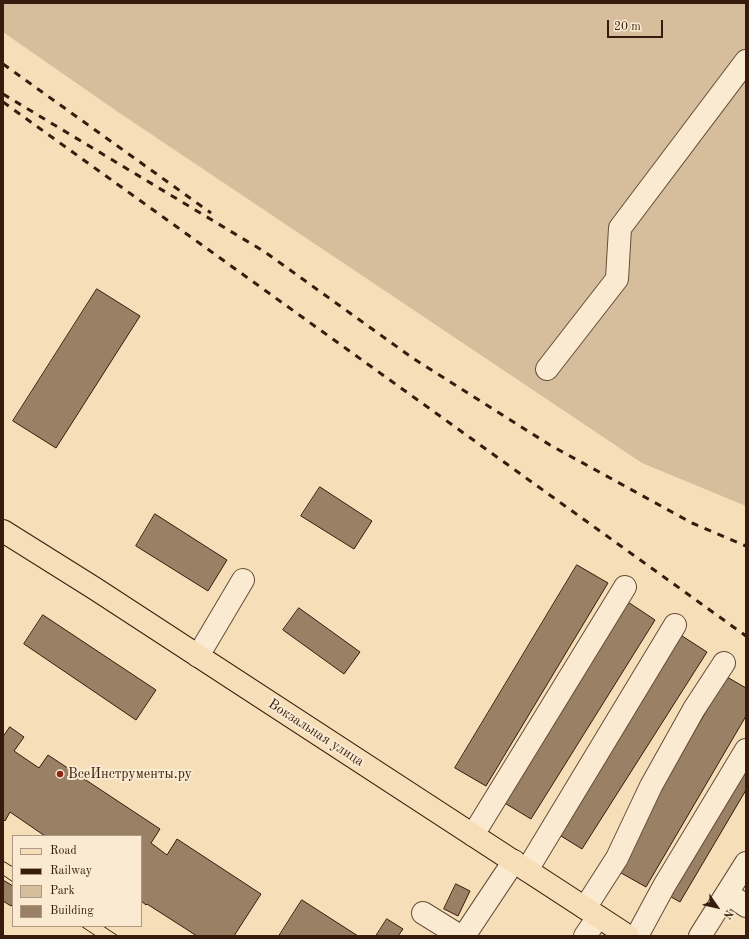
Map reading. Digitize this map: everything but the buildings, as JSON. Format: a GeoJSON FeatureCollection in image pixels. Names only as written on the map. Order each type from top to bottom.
{"type":"FeatureCollection","features":[{"type":"Feature","properties":{"kind":"main road","name":"Вокзальная улица"},"geometry":{"type":"LineString","coordinates":[[3,530],[628,936]]}},
{"type":"Feature","properties":{"kind":"street"},"geometry":{"type":"LineString","coordinates":[[547,369],[617,279],[620,228],[746,61]]}},
{"type":"Feature","properties":{"kind":"street"},"geometry":{"type":"LineString","coordinates":[[198,656],[243,580]]}},
{"type":"Feature","properties":{"kind":"street"},"geometry":{"type":"LineString","coordinates":[[473,835],[625,587]]}},
{"type":"Feature","properties":{"kind":"street"},"geometry":{"type":"LineString","coordinates":[[464,936],[520,866],[675,625]]}},
{"type":"Feature","properties":{"kind":"street"},"geometry":{"type":"LineString","coordinates":[[585,936],[591,912],[651,786],[694,709],[724,663]]}},
{"type":"Feature","properties":{"kind":"street"},"geometry":{"type":"LineString","coordinates":[[637,936],[664,886],[746,750]]}},
{"type":"Feature","properties":{"kind":"street"},"geometry":{"type":"LineString","coordinates":[[700,936],[746,863]]}},
{"type":"Feature","properties":{"kind":"street"},"geometry":{"type":"LineString","coordinates":[[727,893],[746,906]]}},
{"type":"Feature","properties":{"kind":"street"},"geometry":{"type":"LineString","coordinates":[[423,912],[460,936]]}},
{"type":"Feature","properties":{"kind":"green space"},"geometry":{"type":"Polygon","coordinates":[[[3,3],[746,3],[746,506],[642,463],[118,112],[3,32],[3,3]]]}},
{"type":"Feature","properties":{"kind":"tram line"},"geometry":{"type":"LineString","coordinates":[[3,861],[12,866]]}},
{"type":"Feature","properties":{"kind":"tram line"},"geometry":{"type":"LineString","coordinates":[[3,875],[12,881]]}},
{"type":"Feature","properties":{"kind":"tram line"},"geometry":{"type":"LineString","coordinates":[[82,927],[96,936]]}},
{"type":"Feature","properties":{"kind":"tram line"},"geometry":{"type":"LineString","coordinates":[[104,927],[118,936]]}},
{"type":"Feature","properties":{"kind":"railway"},"geometry":{"type":"LineString","coordinates":[[3,64],[211,213]]}},
{"type":"Feature","properties":{"kind":"railway"},"geometry":{"type":"LineString","coordinates":[[3,94],[265,252],[414,359],[550,445],[692,523],[746,546]]}},
{"type":"Feature","properties":{"kind":"railway"},"geometry":{"type":"LineString","coordinates":[[3,102],[746,636]]}},
{"type":"Feature","properties":{"kind":"place","name":"ВсеИнструменты.ру"},"geometry":{"type":"Point","coordinates":[60,774]}}]}
